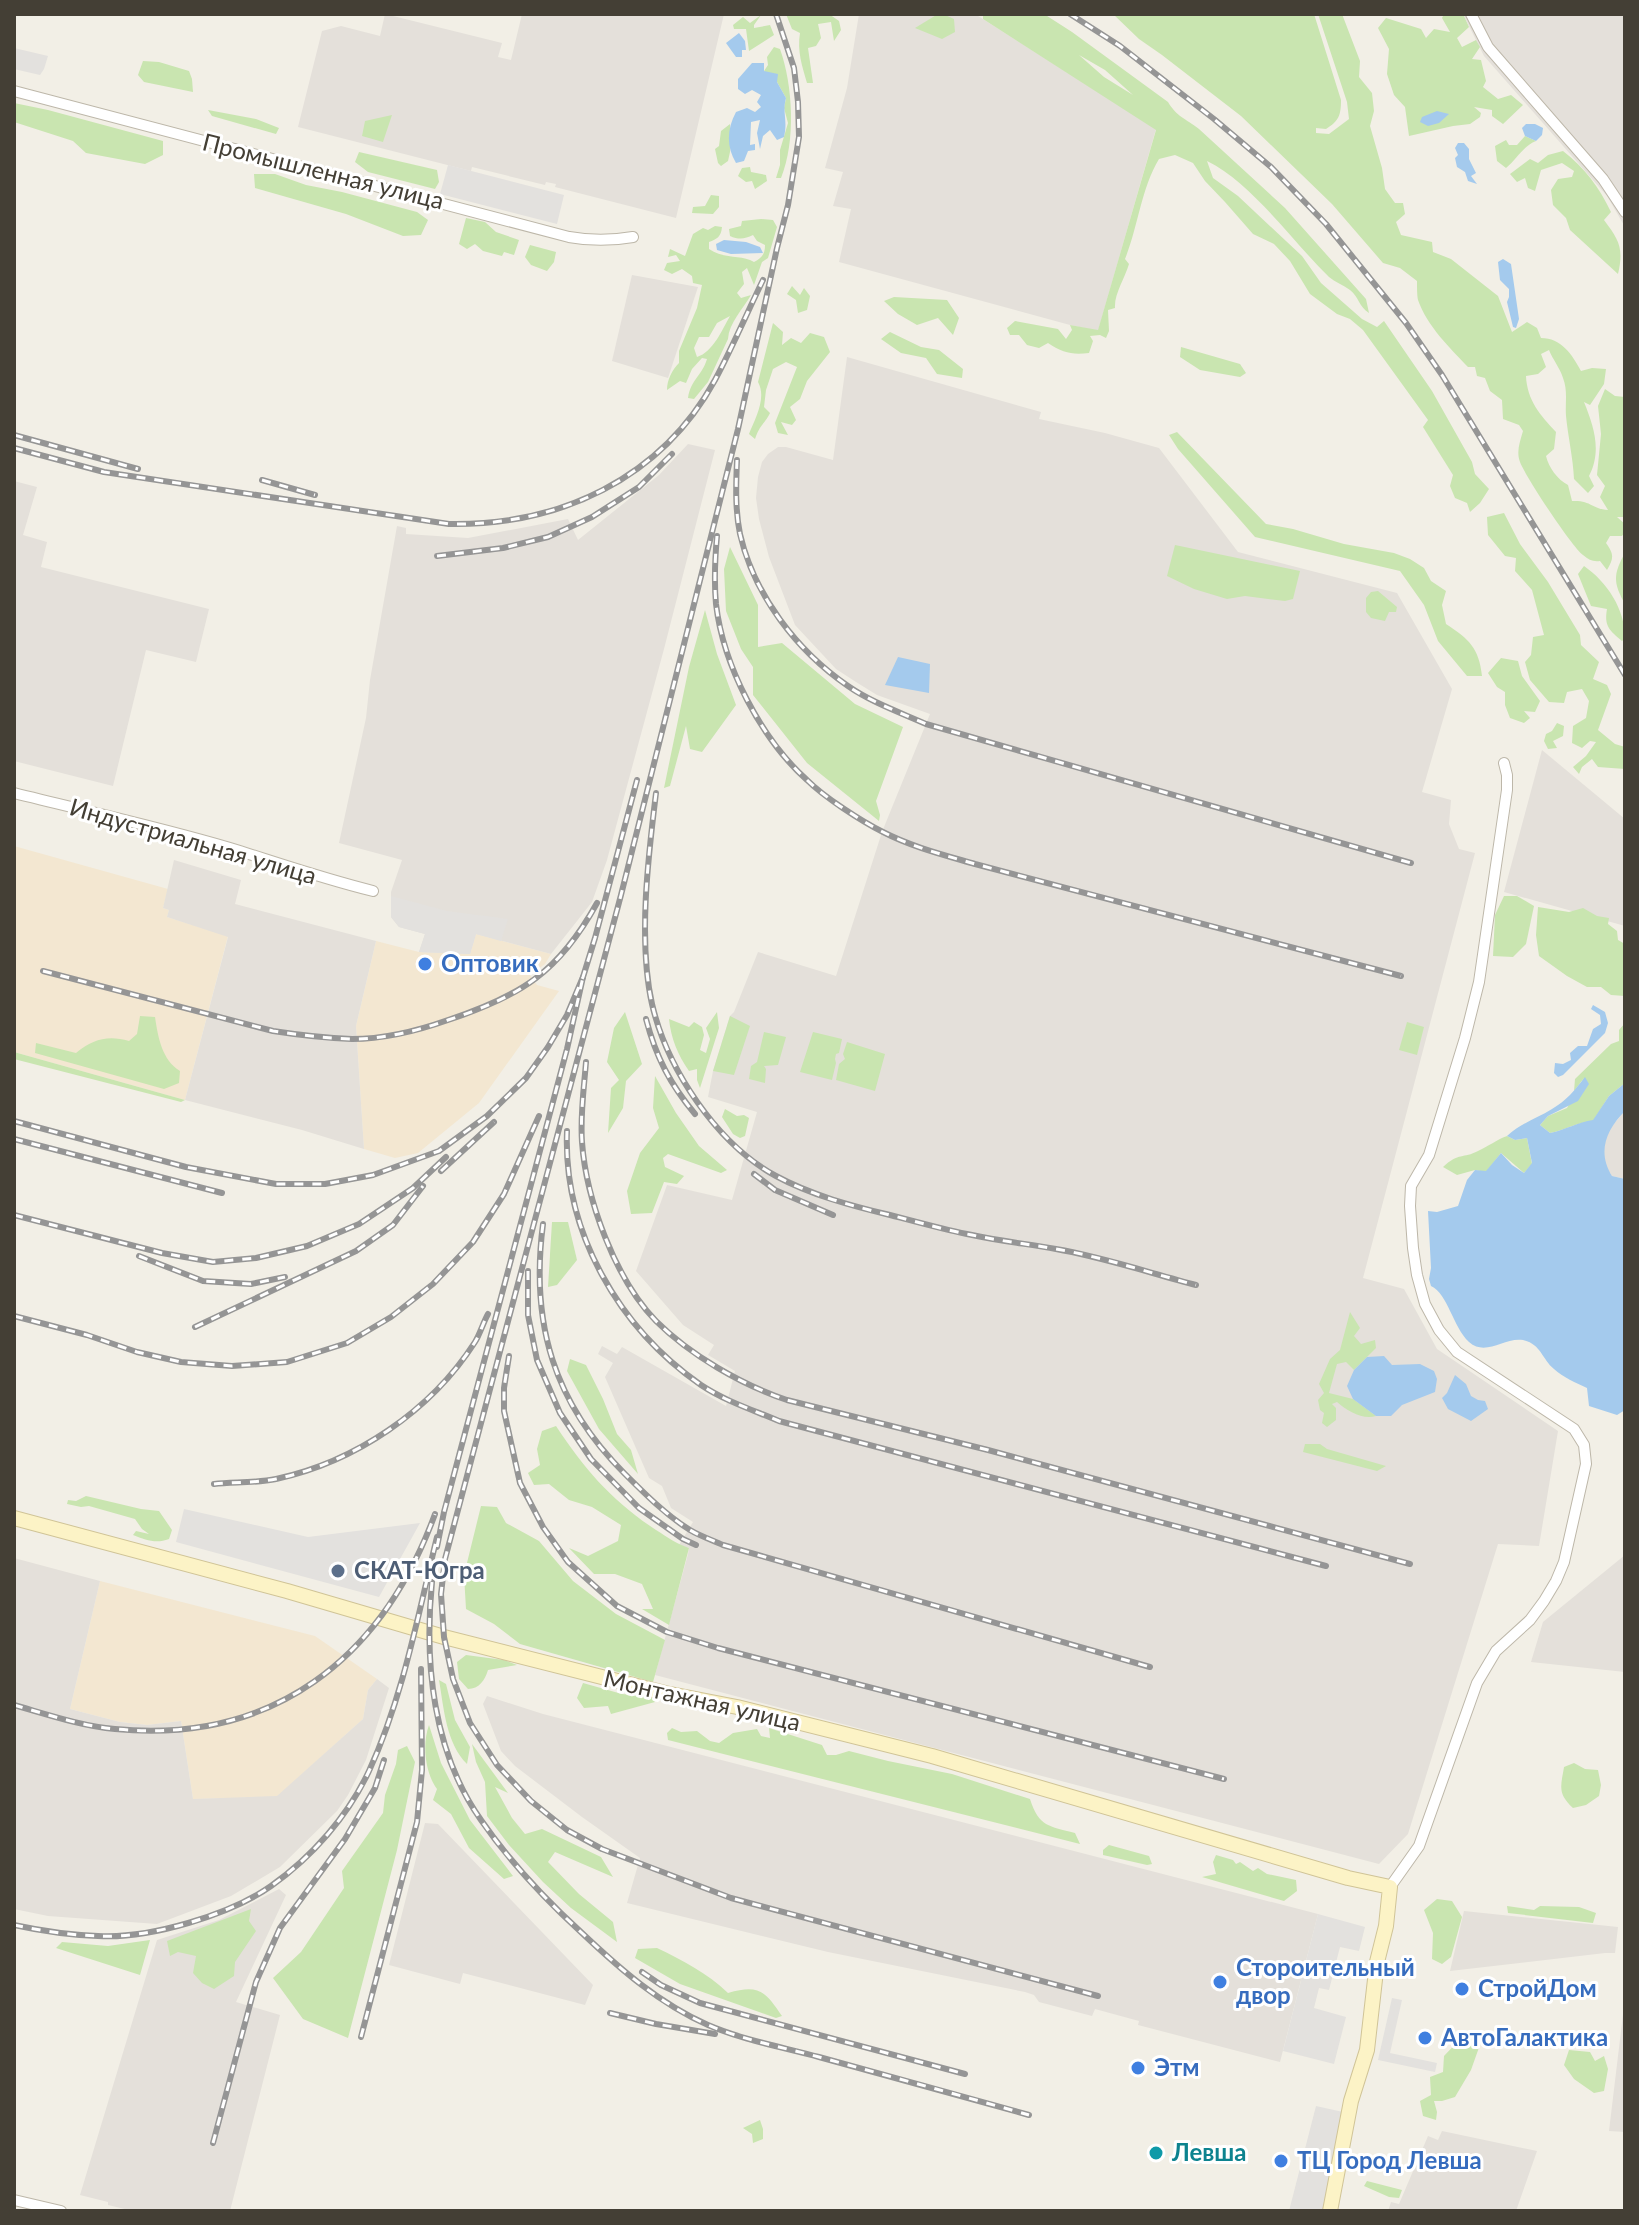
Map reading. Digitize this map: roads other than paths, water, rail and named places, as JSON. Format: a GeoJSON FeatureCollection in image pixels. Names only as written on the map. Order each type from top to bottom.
{"type":"FeatureCollection","features":[{"type":"Feature","properties":{"kind":"street"},"geometry":{"type":"LineString","coordinates":[[1471,14],[1488,47],[1603,179],[1625,212]]}},
{"type":"Feature","properties":{"kind":"street","name":"Промышленная улица"},"geometry":{"type":"LineString","coordinates":[[14,91],[569,237],[609,241],[633,237]]}},
{"type":"Feature","properties":{"kind":"street"},"geometry":{"type":"LineString","coordinates":[[1330,2211],[1351,2101],[1367,2050],[1390,1887],[1419,1846],[1477,1683],[1496,1651],[1530,1620],[1556,1581],[1564,1562],[1586,1464],[1584,1445],[1574,1429],[1457,1352],[1439,1330],[1425,1304],[1413,1248],[1411,1186],[1429,1155],[1479,982],[1507,790],[1504,763]]}},
{"type":"Feature","properties":{"kind":"street","name":"Индустриальная улица"},"geometry":{"type":"LineString","coordinates":[[14,793],[230,848],[373,891]]}},
{"type":"Feature","properties":{"kind":"street","name":"Монтажная улица"},"geometry":{"type":"LineString","coordinates":[[14,1518],[458,1640],[932,1756],[1348,1878],[1390,1887]]}},
{"type":"Feature","properties":{"kind":"street"},"geometry":{"type":"LineString","coordinates":[[14,2200],[61,2211]]}},
{"type":"Feature","properties":{"kind":"water"},"geometry":{"type":"Polygon","coordinates":[[[739,33],[745,41],[746,50],[742,50],[742,57],[736,57],[726,43],[739,33]]]}},
{"type":"Feature","properties":{"kind":"water"},"geometry":{"type":"Polygon","coordinates":[[[752,63],[764,63],[764,71],[778,74],[777,82],[786,98],[785,131],[784,137],[777,140],[770,130],[763,136],[760,149],[757,133],[760,120],[751,122],[750,145],[755,144],[755,150],[748,151],[744,161],[736,163],[729,144],[733,118],[736,112],[747,108],[755,112],[761,107],[757,102],[761,95],[752,90],[745,94],[738,89],[738,79],[752,63]]]}},
{"type":"Feature","properties":{"kind":"water"},"geometry":{"type":"Polygon","coordinates":[[[1437,111],[1449,114],[1439,123],[1428,126],[1420,122],[1422,117],[1437,111]]]}},
{"type":"Feature","properties":{"kind":"water"},"geometry":{"type":"Polygon","coordinates":[[[1526,124],[1543,128],[1542,135],[1536,141],[1525,136],[1522,128],[1526,124]]]}},
{"type":"Feature","properties":{"kind":"water"},"geometry":{"type":"Polygon","coordinates":[[[1458,143],[1464,143],[1469,149],[1469,159],[1476,173],[1471,176],[1477,184],[1468,181],[1465,172],[1457,167],[1455,148],[1458,143]]]}},
{"type":"Feature","properties":{"kind":"water"},"geometry":{"type":"Polygon","coordinates":[[[724,240],[746,242],[760,247],[763,253],[731,254],[717,250],[716,244],[724,240]]]}},
{"type":"Feature","properties":{"kind":"water"},"geometry":{"type":"Polygon","coordinates":[[[1503,259],[1511,264],[1519,319],[1516,328],[1513,327],[1507,302],[1509,289],[1500,280],[1498,262],[1503,259]]]}},
{"type":"Feature","properties":{"kind":"water"},"geometry":{"type":"Polygon","coordinates":[[[898,657],[930,664],[929,693],[885,685],[898,657]]]}},
{"type":"Feature","properties":{"kind":"water"},"geometry":{"type":"Polygon","coordinates":[[[1593,1005],[1605,1012],[1608,1023],[1605,1033],[1558,1077],[1554,1073],[1555,1063],[1563,1064],[1571,1060],[1570,1053],[1578,1046],[1587,1046],[1593,1029],[1601,1024],[1600,1015],[1591,1009],[1593,1005]]]}},
{"type":"Feature","properties":{"kind":"water"},"geometry":{"type":"Polygon","coordinates":[[[1585,1077],[1589,1084],[1578,1101],[1548,1116],[1540,1125],[1550,1133],[1593,1120],[1609,1096],[1625,1083],[1625,1111],[1613,1126],[1605,1150],[1607,1167],[1612,1176],[1625,1179],[1625,1410],[1617,1415],[1589,1406],[1587,1388],[1558,1372],[1529,1342],[1516,1340],[1482,1348],[1469,1342],[1429,1279],[1428,1211],[1437,1212],[1458,1206],[1467,1180],[1475,1170],[1486,1171],[1501,1153],[1524,1173],[1532,1163],[1527,1138],[1515,1140],[1507,1136],[1562,1102],[1585,1077]]]}},
{"type":"Feature","properties":{"kind":"water"},"geometry":{"type":"Polygon","coordinates":[[[1384,1356],[1392,1365],[1420,1364],[1434,1371],[1437,1379],[1435,1392],[1402,1405],[1391,1416],[1376,1416],[1353,1399],[1347,1386],[1354,1370],[1367,1357],[1384,1356]]]}},
{"type":"Feature","properties":{"kind":"water"},"geometry":{"type":"Polygon","coordinates":[[[1455,1375],[1466,1384],[1471,1396],[1485,1401],[1488,1409],[1471,1421],[1448,1409],[1442,1398],[1455,1375]]]}},
{"type":"Feature","properties":{"kind":"railway"},"geometry":{"type":"LineString","coordinates":[[776,14],[794,68],[798,102],[799,137],[788,205],[738,429],[621,895],[445,1559],[441,1594],[444,1637],[453,1679],[470,1723],[497,1765],[531,1801],[567,1830],[602,1849],[731,1898],[1098,1996]]}},
{"type":"Feature","properties":{"kind":"railway"},"geometry":{"type":"LineString","coordinates":[[1070,14],[1120,46],[1214,119],[1271,167],[1326,224],[1406,323],[1442,375],[1625,675]]}},
{"type":"Feature","properties":{"kind":"railway"},"geometry":{"type":"LineString","coordinates":[[14,448],[104,472],[449,524],[529,516],[603,490],[636,470],[666,445],[693,415],[715,380],[763,280]]}},
{"type":"Feature","properties":{"kind":"railway"},"geometry":{"type":"LineString","coordinates":[[14,435],[138,469]]}},
{"type":"Feature","properties":{"kind":"railway"},"geometry":{"type":"LineString","coordinates":[[437,556],[503,548],[548,537],[592,517],[639,487],[672,454]]}},
{"type":"Feature","properties":{"kind":"railway"},"geometry":{"type":"LineString","coordinates":[[737,460],[738,525],[756,579],[795,639],[829,672],[857,692],[926,724],[1411,863]]}},
{"type":"Feature","properties":{"kind":"railway"},"geometry":{"type":"LineString","coordinates":[[262,480],[315,495]]}},
{"type":"Feature","properties":{"kind":"railway"},"geometry":{"type":"LineString","coordinates":[[717,536],[715,587],[720,627],[747,700],[774,744],[790,763],[814,787],[854,815],[894,837],[940,854],[1401,976]]}},
{"type":"Feature","properties":{"kind":"railway"},"geometry":{"type":"LineString","coordinates":[[14,1121],[186,1167],[276,1184],[325,1184],[373,1175],[439,1151],[487,1116],[526,1078],[567,1015],[595,938],[637,780]]}},
{"type":"Feature","properties":{"kind":"railway"},"geometry":{"type":"LineString","coordinates":[[656,793],[645,927],[652,1004],[659,1029],[682,1079],[715,1125],[734,1145],[776,1176],[846,1204],[962,1233],[1091,1256],[1196,1285]]}},
{"type":"Feature","properties":{"kind":"railway"},"geometry":{"type":"LineString","coordinates":[[43,971],[273,1031],[342,1039],[377,1038],[436,1024],[517,991],[536,978],[568,947],[597,903]]}},
{"type":"Feature","properties":{"kind":"railway"},"geometry":{"type":"LineString","coordinates":[[437,1547],[583,977]]}},
{"type":"Feature","properties":{"kind":"railway"},"geometry":{"type":"LineString","coordinates":[[646,1019],[665,1070],[695,1114]]}},
{"type":"Feature","properties":{"kind":"railway"},"geometry":{"type":"LineString","coordinates":[[586,1062],[582,1142],[589,1188],[605,1237],[641,1304],[684,1346],[717,1368],[787,1400],[988,1450],[1410,1564]]}},
{"type":"Feature","properties":{"kind":"railway"},"geometry":{"type":"LineString","coordinates":[[14,1316],[181,1362],[232,1366],[287,1362],[347,1343],[391,1317],[433,1284],[473,1242],[504,1194],[539,1116]]}},
{"type":"Feature","properties":{"kind":"railway"},"geometry":{"type":"LineString","coordinates":[[441,1171],[494,1122]]}},
{"type":"Feature","properties":{"kind":"railway"},"geometry":{"type":"LineString","coordinates":[[567,1131],[568,1169],[575,1205],[586,1241],[602,1274],[645,1335],[672,1362],[710,1391],[779,1421],[1326,1566]]}},
{"type":"Feature","properties":{"kind":"railway"},"geometry":{"type":"LineString","coordinates":[[14,1139],[222,1193]]}},
{"type":"Feature","properties":{"kind":"railway"},"geometry":{"type":"LineString","coordinates":[[14,1215],[162,1253],[213,1262],[256,1258],[307,1246],[359,1224],[413,1188],[446,1157]]}},
{"type":"Feature","properties":{"kind":"railway"},"geometry":{"type":"LineString","coordinates":[[754,1174],[775,1190],[833,1215]]}},
{"type":"Feature","properties":{"kind":"railway"},"geometry":{"type":"LineString","coordinates":[[195,1327],[356,1251],[393,1225],[423,1186]]}},
{"type":"Feature","properties":{"kind":"railway"},"geometry":{"type":"LineString","coordinates":[[543,1224],[540,1295],[552,1360],[564,1390],[601,1447],[640,1489],[681,1524],[723,1545],[1150,1667]]}},
{"type":"Feature","properties":{"kind":"railway"},"geometry":{"type":"LineString","coordinates":[[139,1256],[203,1281],[251,1284],[285,1277]]}},
{"type":"Feature","properties":{"kind":"railway"},"geometry":{"type":"LineString","coordinates":[[528,1271],[528,1315],[537,1360],[560,1413],[591,1459],[639,1508],[696,1545]]}},
{"type":"Feature","properties":{"kind":"railway"},"geometry":{"type":"LineString","coordinates":[[214,1484],[268,1480],[305,1471],[334,1460],[389,1430],[414,1411],[457,1367],[475,1342],[488,1314]]}},
{"type":"Feature","properties":{"kind":"railway"},"geometry":{"type":"LineString","coordinates":[[509,1356],[504,1411],[520,1483],[543,1527],[568,1562],[617,1606],[667,1632],[718,1648],[1224,1779]]}},
{"type":"Feature","properties":{"kind":"railway"},"geometry":{"type":"LineString","coordinates":[[14,1705],[102,1727],[172,1730],[224,1722],[272,1706],[314,1682],[352,1650],[385,1611],[413,1565],[435,1514]]}},
{"type":"Feature","properties":{"kind":"railway"},"geometry":{"type":"LineString","coordinates":[[14,1925],[98,1936],[141,1934],[164,1929],[212,1915],[254,1897],[301,1862],[351,1804],[381,1743],[409,1656],[437,1537]]}},
{"type":"Feature","properties":{"kind":"railway"},"geometry":{"type":"LineString","coordinates":[[432,1582],[431,1675],[442,1736],[465,1794],[492,1836],[516,1865],[611,1960],[673,2007],[721,2030],[1029,2115]]}},
{"type":"Feature","properties":{"kind":"railway"},"geometry":{"type":"LineString","coordinates":[[361,2037],[417,1822],[422,1770],[421,1669]]}},
{"type":"Feature","properties":{"kind":"railway"},"geometry":{"type":"LineString","coordinates":[[213,2143],[256,1982],[280,1928],[345,1839],[375,1788],[384,1760]]}},
{"type":"Feature","properties":{"kind":"railway"},"geometry":{"type":"LineString","coordinates":[[642,1972],[661,1985],[700,2003],[965,2074]]}},
{"type":"Feature","properties":{"kind":"railway"},"geometry":{"type":"LineString","coordinates":[[610,2013],[715,2034]]}},
{"type":"Feature","properties":{"kind":"place","name":"Оптовик"},"geometry":{"type":"Point","coordinates":[425,964]}},
{"type":"Feature","properties":{"kind":"place","name":"СКАТ-Югра"},"geometry":{"type":"Point","coordinates":[338,1571]}},
{"type":"Feature","properties":{"kind":"place","name":"Стороительный двор"},"geometry":{"type":"Point","coordinates":[1220,1982]}},
{"type":"Feature","properties":{"kind":"place","name":"СтройДом"},"geometry":{"type":"Point","coordinates":[1462,1989]}},
{"type":"Feature","properties":{"kind":"place","name":"АвтоГалактика"},"geometry":{"type":"Point","coordinates":[1425,2038]}},
{"type":"Feature","properties":{"kind":"place","name":"Этм"},"geometry":{"type":"Point","coordinates":[1138,2068]}},
{"type":"Feature","properties":{"kind":"place","name":"Левша"},"geometry":{"type":"Point","coordinates":[1156,2153]}},
{"type":"Feature","properties":{"kind":"place","name":"ТЦ Город Левша"},"geometry":{"type":"Point","coordinates":[1281,2161]}}]}
